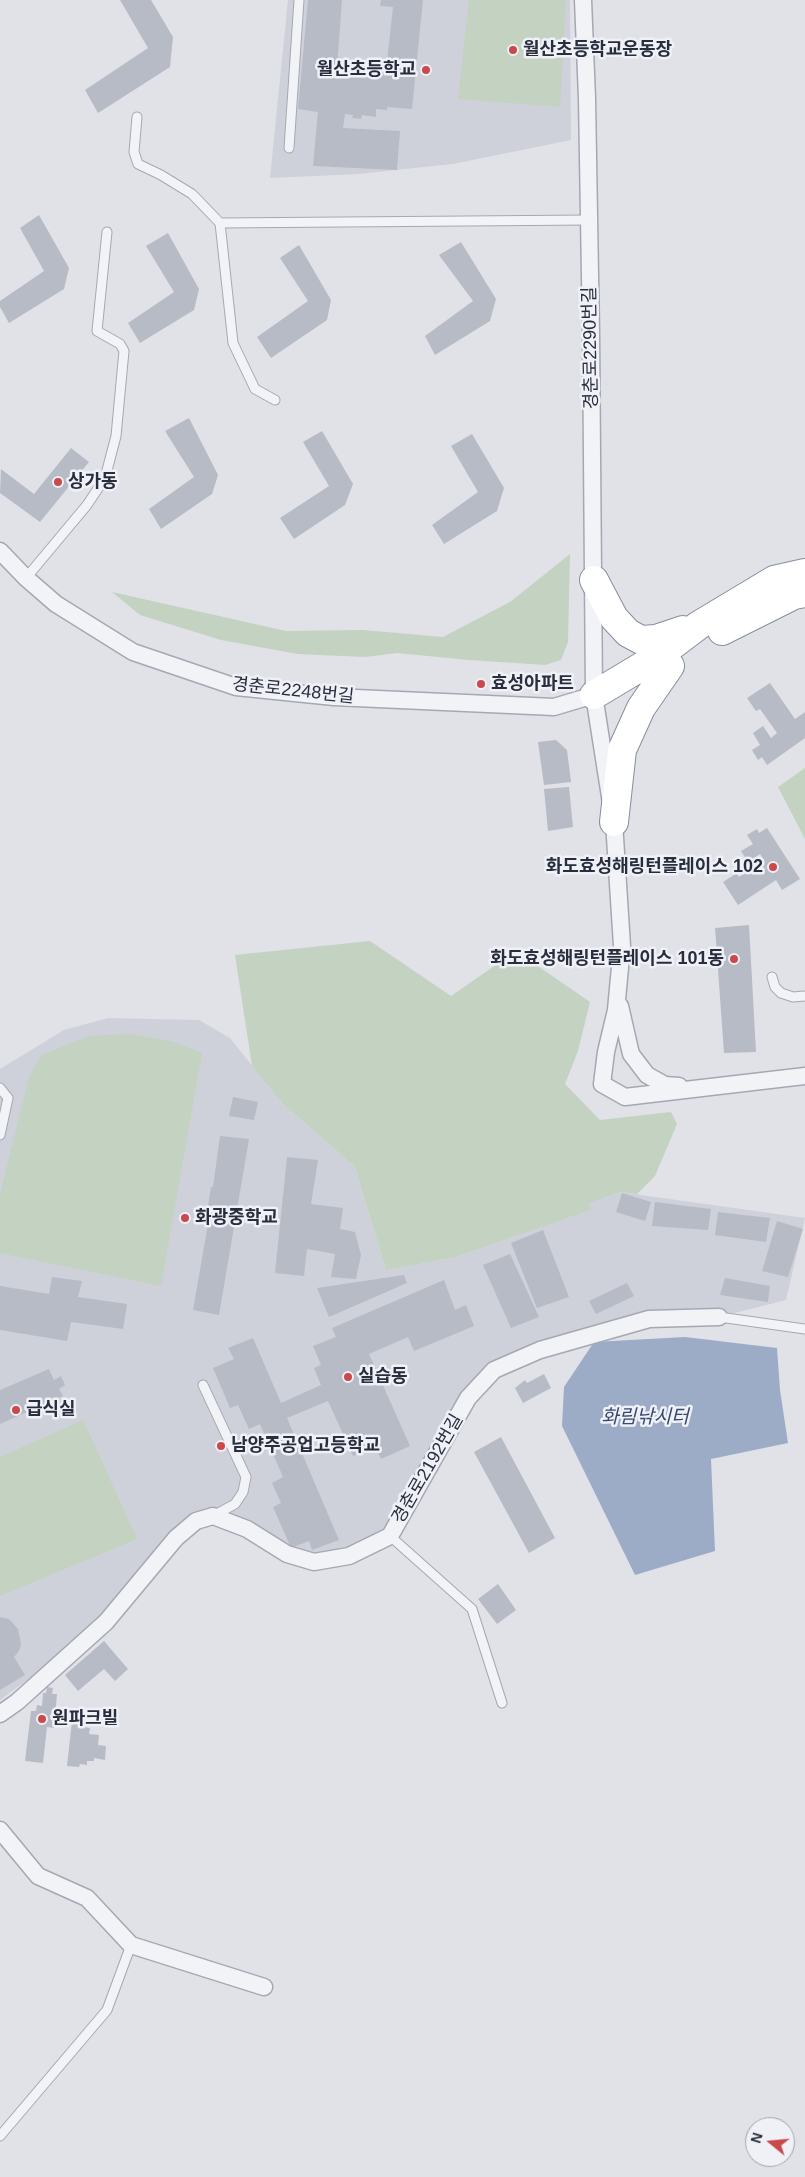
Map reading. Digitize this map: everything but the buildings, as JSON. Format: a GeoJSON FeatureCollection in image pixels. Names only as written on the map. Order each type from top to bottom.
{"type":"FeatureCollection","features":[{"type":"Feature","properties":{"kind":"highway"},"geometry":{"type":"LineString","coordinates":[[594,695],[654,659],[699,624],[774,580],[805,573]]}},
{"type":"Feature","properties":{"kind":"highway"},"geometry":{"type":"LineString","coordinates":[[594,580],[614,618],[628,632],[640,640],[656,639],[699,624]]}},
{"type":"Feature","properties":{"kind":"highway"},"geometry":{"type":"LineString","coordinates":[[594,695],[670,666],[728,627],[794,595],[805,593]]}},
{"type":"Feature","properties":{"kind":"highway"},"geometry":{"type":"LineString","coordinates":[[614,822],[622,750],[641,708],[670,666]]}},
{"type":"Feature","properties":{"kind":"street","name":"경춘로2290번길"},"geometry":{"type":"LineString","coordinates":[[583,0],[589,220],[594,695],[614,822],[622,946],[617,990]]}},
{"type":"Feature","properties":{"kind":"street","name":"경춘로2248번길"},"geometry":{"type":"LineString","coordinates":[[0,552],[56,604],[133,652],[236,687],[334,697],[554,707],[594,695]]}},
{"type":"Feature","properties":{"kind":"street"},"geometry":{"type":"LineString","coordinates":[[617,990],[602,1084],[625,1098],[805,1076]]}},
{"type":"Feature","properties":{"kind":"street"},"geometry":{"type":"LineString","coordinates":[[617,990],[623,1026],[631,1054],[647,1075],[665,1085],[712,1087]]}},
{"type":"Feature","properties":{"kind":"street","name":"경춘로2192번길"},"geometry":{"type":"LineString","coordinates":[[213,1516],[247,1529],[287,1554],[314,1562],[349,1556],[390,1536],[468,1398],[494,1370],[540,1350],[649,1319],[720,1317]]}},
{"type":"Feature","properties":{"kind":"street"},"geometry":{"type":"LineString","coordinates":[[0,1714],[17,1702],[106,1622],[176,1538],[196,1522],[213,1516]]}},
{"type":"Feature","properties":{"kind":"street"},"geometry":{"type":"LineString","coordinates":[[0,1830],[38,1876],[87,1898],[131,1945],[264,1987]]}},
{"type":"Feature","properties":{"kind":"lane"},"geometry":{"type":"LineString","coordinates":[[288,148],[299,0]]}},
{"type":"Feature","properties":{"kind":"lane"},"geometry":{"type":"LineString","coordinates":[[137,117],[134,152],[138,164],[161,174],[192,194],[220,223],[233,343],[254,389],[275,400]]}},
{"type":"Feature","properties":{"kind":"lane"},"geometry":{"type":"LineString","coordinates":[[220,223],[589,220]]}},
{"type":"Feature","properties":{"kind":"lane"},"geometry":{"type":"LineString","coordinates":[[26,578],[87,505],[105,478],[116,436],[124,352],[120,344],[97,331],[107,232]]}},
{"type":"Feature","properties":{"kind":"lane"},"geometry":{"type":"LineString","coordinates":[[772,977],[775,987],[781,993],[793,997],[805,996]]}},
{"type":"Feature","properties":{"kind":"lane"},"geometry":{"type":"LineString","coordinates":[[0,1088],[8,1098],[0,1135]]}},
{"type":"Feature","properties":{"kind":"lane"},"geometry":{"type":"LineString","coordinates":[[720,1317],[805,1329]]}},
{"type":"Feature","properties":{"kind":"lane"},"geometry":{"type":"LineString","coordinates":[[203,1385],[246,1477],[243,1492],[235,1504],[213,1516]]}},
{"type":"Feature","properties":{"kind":"lane"},"geometry":{"type":"LineString","coordinates":[[390,1536],[472,1609],[502,1703]]}},
{"type":"Feature","properties":{"kind":"lane"},"geometry":{"type":"LineString","coordinates":[[0,2136],[107,2010],[131,1945]]}},
{"type":"Feature","properties":{"kind":"shaded area","name":"월산초등학교"},"geometry":{"type":"Polygon","coordinates":[[[288,0],[570,0],[571,140],[453,164],[358,174],[270,178],[288,0]]]}},
{"type":"Feature","properties":{"kind":"shaded area"},"geometry":{"type":"Polygon","coordinates":[[[108,1018],[199,1020],[230,1038],[282,1103],[355,1167],[386,1270],[453,1258],[592,1209],[586,1204],[620,1192],[805,1218],[786,1300],[719,1317],[649,1319],[494,1370],[390,1536],[314,1562],[213,1516],[195,1523],[106,1622],[0,1700],[0,1069],[64,1030],[108,1018]]]}},
{"type":"Feature","properties":{"kind":"green space","name":"월산초등학교운동장"},"geometry":{"type":"Polygon","coordinates":[[[469,0],[566,0],[560,107],[458,99],[469,0]]]}},
{"type":"Feature","properties":{"kind":"green space"},"geometry":{"type":"Polygon","coordinates":[[[570,554],[568,642],[561,660],[545,665],[397,653],[365,657],[298,654],[221,640],[140,615],[112,592],[286,631],[363,630],[443,637],[510,602],[570,554]]]}},
{"type":"Feature","properties":{"kind":"green space"},"geometry":{"type":"Polygon","coordinates":[[[805,768],[805,839],[778,787],[805,768]]]}},
{"type":"Feature","properties":{"kind":"green space"},"geometry":{"type":"Polygon","coordinates":[[[370,941],[451,996],[516,951],[590,1002],[578,1051],[565,1084],[600,1120],[671,1112],[677,1124],[655,1176],[637,1194],[620,1192],[587,1204],[593,1209],[453,1258],[386,1270],[355,1167],[282,1103],[252,1066],[235,955],[370,941]]]}},
{"type":"Feature","properties":{"kind":"green space"},"geometry":{"type":"Polygon","coordinates":[[[131,1034],[171,1041],[202,1053],[161,1286],[0,1253],[0,1195],[29,1077],[42,1055],[89,1036],[131,1034]]]}},
{"type":"Feature","properties":{"kind":"green space"},"geometry":{"type":"Polygon","coordinates":[[[83,1420],[137,1539],[0,1596],[0,1457],[83,1420]]]}},
{"type":"Feature","properties":{"kind":"water","name":"화림낚시터"},"geometry":{"type":"Polygon","coordinates":[[[685,1337],[777,1348],[780,1390],[788,1443],[711,1459],[715,1551],[635,1575],[562,1426],[564,1387],[594,1342],[685,1337]]]}},
{"type":"Feature","properties":{"kind":"place","name":"월산초등학교운동장"},"geometry":{"type":"Point","coordinates":[513,50]}},
{"type":"Feature","properties":{"kind":"place","name":"월산초등학교"},"geometry":{"type":"Point","coordinates":[426,70]}},
{"type":"Feature","properties":{"kind":"place","name":"상가동"},"geometry":{"type":"Point","coordinates":[58,482]}},
{"type":"Feature","properties":{"kind":"place","name":"효성아파트"},"geometry":{"type":"Point","coordinates":[481,684]}},
{"type":"Feature","properties":{"kind":"place","name":"화도효성해링턴플레이스 102"},"geometry":{"type":"Point","coordinates":[773,867]}},
{"type":"Feature","properties":{"kind":"place","name":"화도효성해링턴플레이스 101동"},"geometry":{"type":"Point","coordinates":[734,959]}},
{"type":"Feature","properties":{"kind":"place","name":"화광중학교"},"geometry":{"type":"Point","coordinates":[185,1218]}},
{"type":"Feature","properties":{"kind":"place","name":"실습동"},"geometry":{"type":"Point","coordinates":[348,1377]}},
{"type":"Feature","properties":{"kind":"place","name":"급식실"},"geometry":{"type":"Point","coordinates":[16,1410]}},
{"type":"Feature","properties":{"kind":"place","name":"남양주공업고등학교"},"geometry":{"type":"Point","coordinates":[221,1446]}},
{"type":"Feature","properties":{"kind":"place","name":"원파크빌"},"geometry":{"type":"Point","coordinates":[42,1719]}}]}
